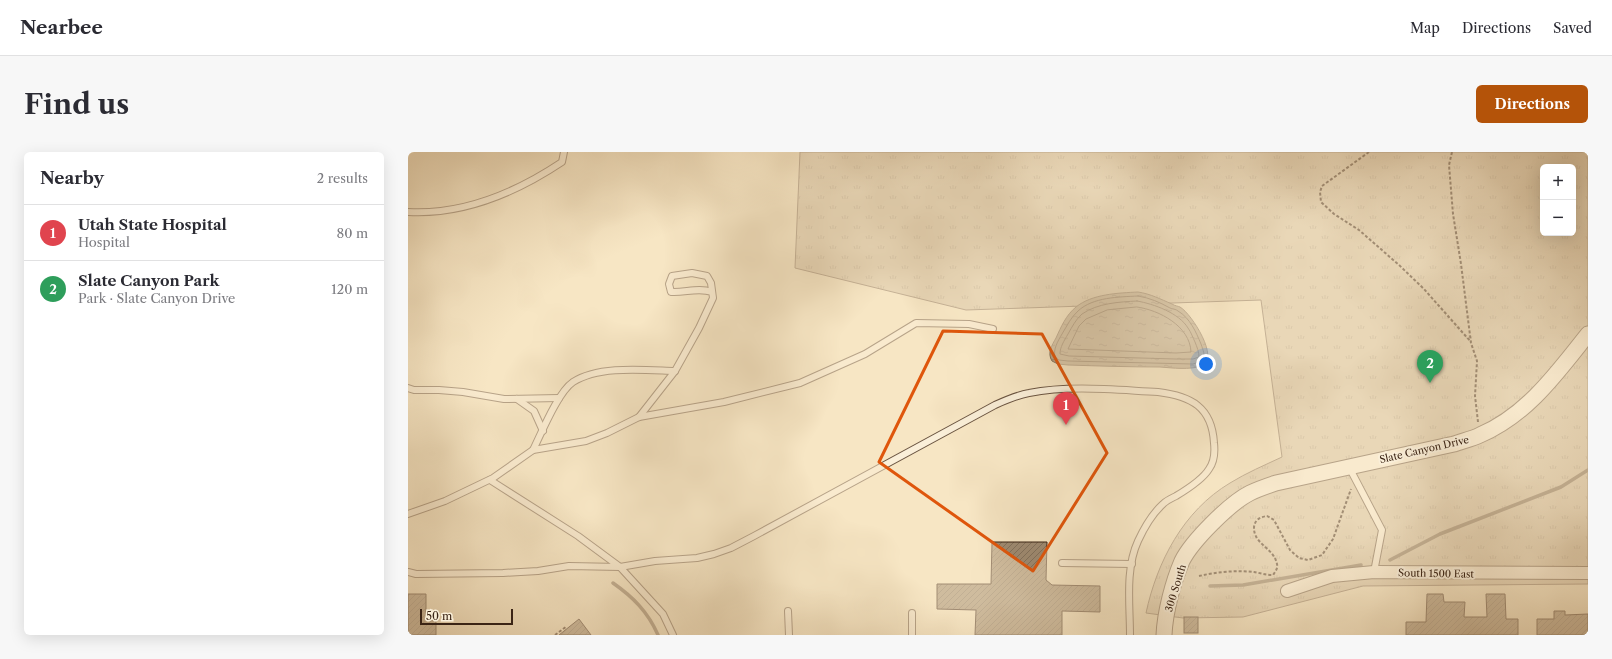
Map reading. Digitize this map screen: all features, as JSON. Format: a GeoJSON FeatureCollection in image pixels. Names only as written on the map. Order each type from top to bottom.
{"type":"FeatureCollection","features":[{"type":"Feature","properties":{"kind":"street","name":"Slate Canyon Drive"},"geometry":{"type":"LineString","coordinates":[[1227,509],[1250,493],[1276,483],[1454,444],[1479,436],[1504,422],[1526,406],[1547,385],[1588,334]]}},
{"type":"Feature","properties":{"kind":"street","name":"300 South"},"geometry":{"type":"LineString","coordinates":[[1164,635],[1171,597],[1183,561],[1203,533],[1227,509]]}},
{"type":"Feature","properties":{"kind":"street","name":"South 1500 East"},"geometry":{"type":"LineString","coordinates":[[1287,591],[1332,576],[1374,572],[1588,573]]}},
{"type":"Feature","properties":{"kind":"lane"},"geometry":{"type":"LineString","coordinates":[[408,212],[433,212],[455,208],[512,191],[562,162],[564,152]]}},
{"type":"Feature","properties":{"kind":"lane"},"geometry":{"type":"LineString","coordinates":[[639,417],[675,371],[699,328],[713,298],[711,283],[707,276],[692,273],[672,276],[669,284],[671,292],[680,293],[698,289],[712,292]]}},
{"type":"Feature","properties":{"kind":"lane"},"geometry":{"type":"LineString","coordinates":[[408,514],[445,501],[490,480],[533,450],[586,441],[607,433],[639,417],[724,402],[800,383],[864,354],[916,323],[969,324],[993,329]]}},
{"type":"Feature","properties":{"kind":"lane"},"geometry":{"type":"LineString","coordinates":[[533,450],[559,398],[572,382],[587,376],[608,371],[675,371]]}},
{"type":"Feature","properties":{"kind":"lane"},"geometry":{"type":"LineString","coordinates":[[408,388],[414,390],[439,390],[504,399],[559,398]]}},
{"type":"Feature","properties":{"kind":"lane"},"geometry":{"type":"LineString","coordinates":[[408,572],[416,574],[503,573],[569,566],[620,567],[654,561],[696,558],[714,554],[731,548],[995,405],[1013,397],[1042,391],[1066,389],[1172,393],[1187,398],[1204,412],[1210,420],[1213,432],[1214,459],[1209,470],[1189,488],[1164,503],[1153,515],[1137,543],[1130,575],[1130,635]]}},
{"type":"Feature","properties":{"kind":"lane"},"geometry":{"type":"LineString","coordinates":[[517,399],[534,411],[543,431]]}},
{"type":"Feature","properties":{"kind":"lane"},"geometry":{"type":"LineString","coordinates":[[1349,467],[1382,530],[1374,572]]}},
{"type":"Feature","properties":{"kind":"lane"},"geometry":{"type":"LineString","coordinates":[[490,480],[578,536],[620,567],[662,614],[673,635]]}},
{"type":"Feature","properties":{"kind":"lane"},"geometry":{"type":"LineString","coordinates":[[1062,563],[1132,564]]}},
{"type":"Feature","properties":{"kind":"lane"},"geometry":{"type":"LineString","coordinates":[[788,611],[788,635]]}},
{"type":"Feature","properties":{"kind":"lane"},"geometry":{"type":"LineString","coordinates":[[912,613],[912,635]]}},
{"type":"Feature","properties":{"kind":"path"},"geometry":{"type":"LineString","coordinates":[[1370,152],[1322,186],[1320,192],[1321,202],[1334,214],[1359,230],[1399,264],[1424,289],[1472,343]]}},
{"type":"Feature","properties":{"kind":"path"},"geometry":{"type":"LineString","coordinates":[[1452,152],[1449,165],[1453,214],[1472,343],[1477,361],[1475,396],[1479,436]]}},
{"type":"Feature","properties":{"kind":"path"},"geometry":{"type":"LineString","coordinates":[[1199,576],[1210,573],[1236,572],[1254,572],[1273,575],[1277,570],[1278,563],[1254,534],[1255,524],[1260,517],[1267,516],[1274,520],[1290,550],[1299,558],[1308,560],[1322,555],[1333,539],[1353,485]]}},
{"type":"Feature","properties":{"kind":"path"},"geometry":{"type":"LineString","coordinates":[[555,635],[567,626]]}},
{"type":"Feature","properties":{"kind":"highlighted area"},"geometry":{"type":"Polygon","coordinates":[[[943,331],[1042,334],[1107,453],[1033,571],[879,462],[943,331]]]}},
{"type":"Feature","properties":{"kind":"green space"},"geometry":{"type":"Polygon","coordinates":[[[800,152],[1588,152],[1588,584],[1363,586],[1243,617],[1183,618],[1146,613],[1157,575],[1174,539],[1199,508],[1213,495],[1230,483],[1249,472],[1282,457],[1261,300],[966,310],[795,268],[800,152]]]}},
{"type":"Feature","properties":{"kind":"water"},"geometry":{"type":"Polygon","coordinates":[[[1138,292],[1180,307],[1185,311],[1202,336],[1208,355],[1207,362],[1202,366],[1181,368],[1068,365],[1058,364],[1052,361],[1050,352],[1052,346],[1064,321],[1076,307],[1090,299],[1097,297],[1138,292]]]}},
{"type":"Feature","properties":{"kind":"building"},"geometry":{"type":"Polygon","coordinates":[[[992,542],[1047,542],[1046,580],[1052,585],[1100,586],[1100,612],[1062,611],[1062,635],[975,635],[976,610],[937,609],[937,584],[991,584],[992,542]]]}},
{"type":"Feature","properties":{"kind":"building"},"geometry":{"type":"Polygon","coordinates":[[[408,594],[426,594],[426,620],[436,620],[436,635],[408,635],[408,594]]]}},
{"type":"Feature","properties":{"kind":"building"},"geometry":{"type":"Polygon","coordinates":[[[1427,594],[1443,594],[1444,602],[1465,602],[1464,617],[1487,617],[1486,594],[1505,594],[1506,619],[1518,619],[1518,635],[1406,635],[1406,622],[1426,622],[1427,594]]]}},
{"type":"Feature","properties":{"kind":"building"},"geometry":{"type":"Polygon","coordinates":[[[1554,611],[1565,611],[1565,615],[1588,614],[1588,635],[1537,635],[1537,619],[1554,619],[1554,611]]]}},
{"type":"Feature","properties":{"kind":"building"},"geometry":{"type":"Polygon","coordinates":[[[1184,617],[1198,617],[1198,633],[1184,633],[1184,617]]]}},
{"type":"Feature","properties":{"kind":"building"},"geometry":{"type":"Polygon","coordinates":[[[579,619],[591,635],[559,635],[579,619]]]}},
{"type":"Feature","properties":{"kind":"waterway"},"geometry":{"type":"LineString","coordinates":[[1390,560],[1440,534],[1561,487],[1588,470]]}},
{"type":"Feature","properties":{"kind":"waterway"},"geometry":{"type":"LineString","coordinates":[[1210,586],[1243,585],[1361,565]]}},
{"type":"Feature","properties":{"kind":"waterway"},"geometry":{"type":"LineString","coordinates":[[613,583],[627,594],[645,612],[658,635]]}},
{"type":"Feature","properties":{"kind":"place","name":"Slate Canyon Park"},"geometry":{"type":"Point","coordinates":[1430,383]}},
{"type":"Feature","properties":{"kind":"place","name":"Utah State Hospital"},"geometry":{"type":"Point","coordinates":[1066,425]}}]}
